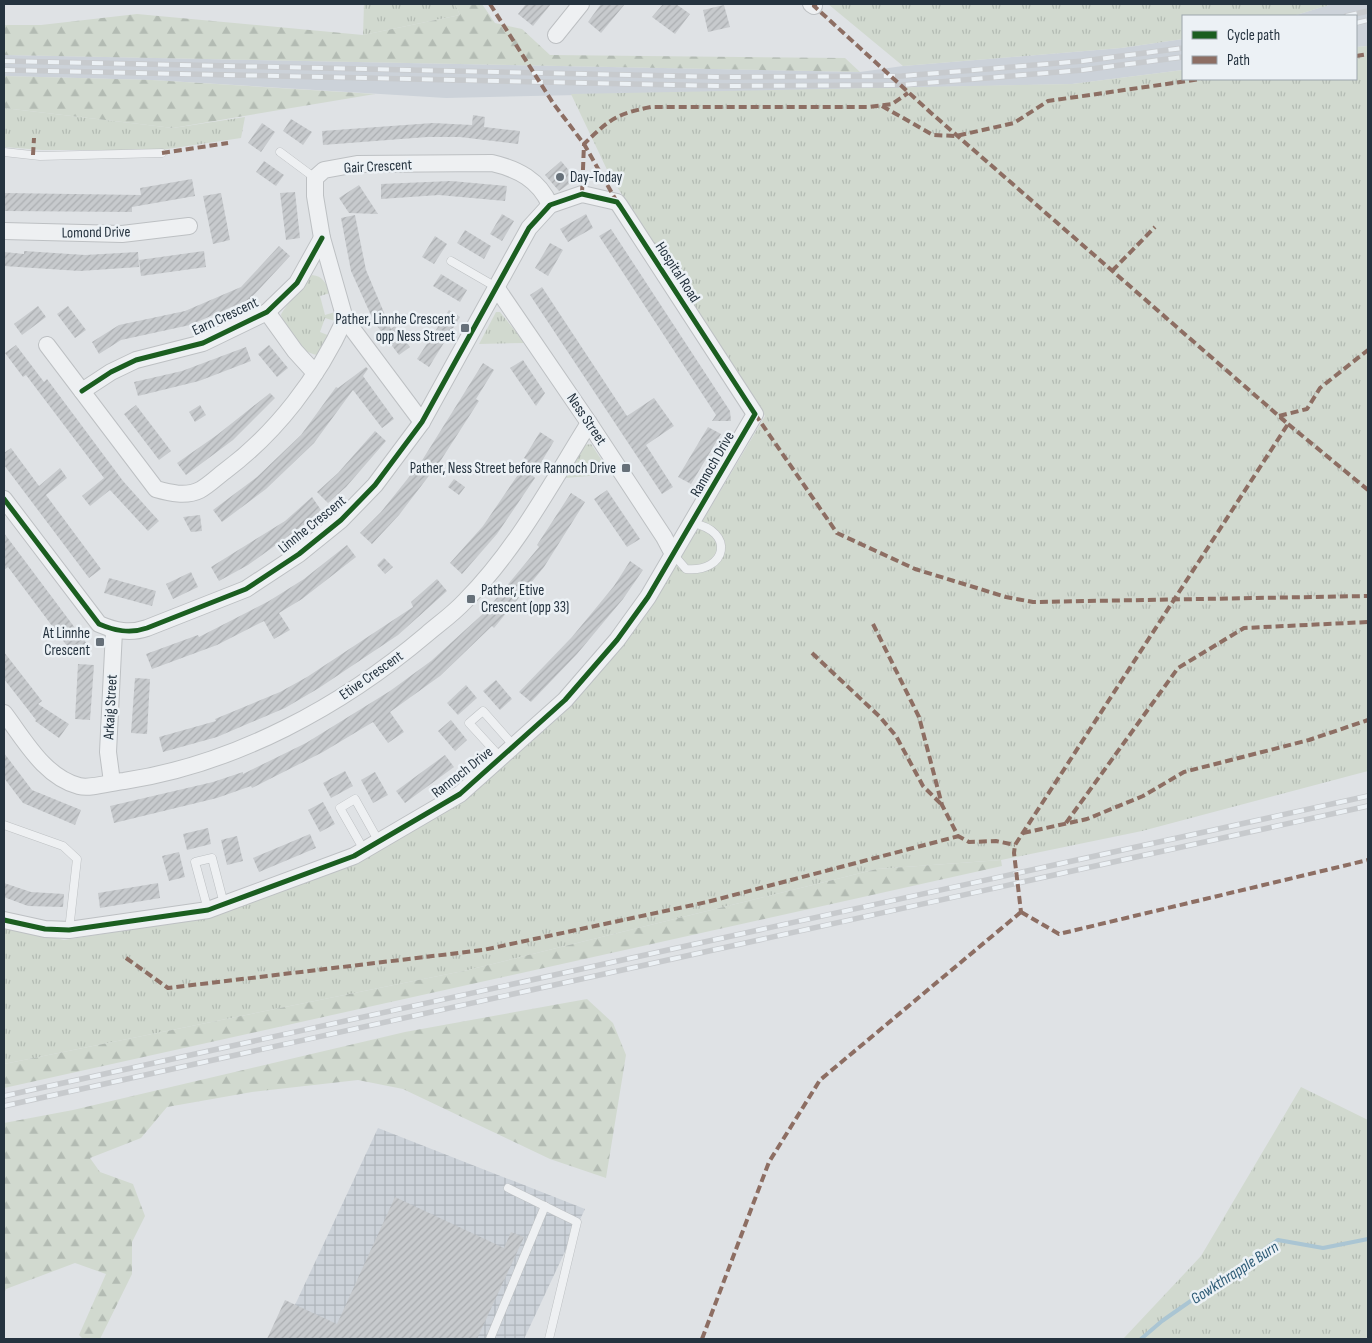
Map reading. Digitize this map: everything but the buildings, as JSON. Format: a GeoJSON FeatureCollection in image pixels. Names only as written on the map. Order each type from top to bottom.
{"type":"FeatureCollection","features":[{"type":"Feature","properties":{"kind":"street"},"geometry":{"type":"LineString","coordinates":[[556,35],[581,4]]}},
{"type":"Feature","properties":{"kind":"street","name":"Gair Crescent"},"geometry":{"type":"LineString","coordinates":[[315,178],[324,170],[357,164],[492,163],[510,167],[525,174],[544,191],[550,205]]}},
{"type":"Feature","properties":{"kind":"street"},"geometry":{"type":"LineString","coordinates":[[315,178],[315,196],[322,238],[345,319],[422,422]]}},
{"type":"Feature","properties":{"kind":"street","name":"Hospital Road"},"geometry":{"type":"LineString","coordinates":[[550,205],[582,194],[616,202],[755,414]]}},
{"type":"Feature","properties":{"kind":"street","name":"Linnhe Crescent"},"geometry":{"type":"LineString","coordinates":[[4,499],[99,624],[114,630],[137,632],[246,589],[299,554],[341,520],[375,485],[422,422],[529,228],[550,205]]}},
{"type":"Feature","properties":{"kind":"street","name":"Lomond Drive"},"geometry":{"type":"LineString","coordinates":[[4,231],[122,234],[189,226]]}},
{"type":"Feature","properties":{"kind":"street","name":"Earn Crescent"},"geometry":{"type":"LineString","coordinates":[[82,391],[111,372],[136,360],[203,343],[266,312],[297,283],[322,238]]}},
{"type":"Feature","properties":{"kind":"street","name":"Ness Street"},"geometry":{"type":"LineString","coordinates":[[496,288],[590,423],[673,554]]}},
{"type":"Feature","properties":{"kind":"street","name":"Earn Crescent"},"geometry":{"type":"LineString","coordinates":[[266,312],[295,351],[315,372]]}},
{"type":"Feature","properties":{"kind":"street"},"geometry":{"type":"LineString","coordinates":[[47,345],[156,489],[171,494],[188,494],[200,490],[248,454],[285,415],[331,350],[345,319]]}},
{"type":"Feature","properties":{"kind":"street","name":"Rannoch Drive"},"geometry":{"type":"LineString","coordinates":[[4,920],[45,929],[70,930],[208,910],[354,856],[460,794],[565,700],[590,673],[648,597],[755,414]]}},
{"type":"Feature","properties":{"kind":"street","name":"Etive Crescent"},"geometry":{"type":"LineString","coordinates":[[4,713],[44,766],[60,778],[80,787],[150,777],[269,736],[352,691],[393,662],[465,602],[501,561],[528,523],[590,423]]}},
{"type":"Feature","properties":{"kind":"street","name":"Arkaig Street"},"geometry":{"type":"LineString","coordinates":[[112,782],[108,752],[114,630]]}},
{"type":"Feature","properties":{"kind":"lane"},"geometry":{"type":"LineString","coordinates":[[4,152],[40,156],[162,153]]}},
{"type":"Feature","properties":{"kind":"lane"},"geometry":{"type":"LineString","coordinates":[[280,152],[315,178]]}},
{"type":"Feature","properties":{"kind":"lane"},"geometry":{"type":"LineString","coordinates":[[451,261],[496,288]]}},
{"type":"Feature","properties":{"kind":"lane"},"geometry":{"type":"LineString","coordinates":[[673,554],[686,569],[700,570],[711,566],[718,556],[722,549],[721,542],[713,530],[692,523]]}},
{"type":"Feature","properties":{"kind":"lane"},"geometry":{"type":"LineString","coordinates":[[501,758],[469,723],[483,711],[514,746]]}},
{"type":"Feature","properties":{"kind":"lane"},"geometry":{"type":"LineString","coordinates":[[364,850],[340,808],[356,799],[379,842]]}},
{"type":"Feature","properties":{"kind":"lane"},"geometry":{"type":"LineString","coordinates":[[4,825],[63,846],[76,859],[70,930]]}},
{"type":"Feature","properties":{"kind":"lane"},"geometry":{"type":"LineString","coordinates":[[208,910],[195,862],[212,858],[224,904]]}},
{"type":"Feature","properties":{"kind":"lane"},"geometry":{"type":"LineString","coordinates":[[508,1188],[578,1222],[549,1339]]}},
{"type":"Feature","properties":{"kind":"lane"},"geometry":{"type":"LineString","coordinates":[[490,1339],[545,1206]]}},
{"type":"Feature","properties":{"kind":"shaded area"},"geometry":{"type":"Polygon","coordinates":[[[1332,4],[1368,4],[1368,46],[1357,47],[1357,15],[1296,15],[1332,4]]]}},
{"type":"Feature","properties":{"kind":"shaded area"},"geometry":{"type":"Polygon","coordinates":[[[1182,39],[1182,70],[1072,84],[446,98],[152,80],[4,76],[4,55],[860,72],[903,66],[1121,48],[1182,39]]]}},
{"type":"Feature","properties":{"kind":"shaded area"},"geometry":{"type":"Polygon","coordinates":[[[378,1128],[585,1209],[524,1339],[279,1339],[378,1128]]]}},
{"type":"Feature","properties":{"kind":"green space"},"geometry":{"type":"Polygon","coordinates":[[[364,4],[455,4],[460,15],[363,35],[364,4]]]}},
{"type":"Feature","properties":{"kind":"green space"},"geometry":{"type":"Polygon","coordinates":[[[455,4],[482,4],[495,23],[522,29],[550,55],[845,58],[860,72],[4,55],[4,25],[41,25],[137,14],[363,35],[460,15],[455,4]]]}},
{"type":"Feature","properties":{"kind":"green space"},"geometry":{"type":"Polygon","coordinates":[[[828,4],[1332,4],[1296,15],[1182,15],[1182,39],[1121,48],[903,66],[828,4]]]}},
{"type":"Feature","properties":{"kind":"green space"},"geometry":{"type":"Polygon","coordinates":[[[1368,46],[1368,771],[1142,831],[1001,860],[877,869],[468,970],[4,1064],[4,927],[64,940],[198,919],[463,800],[525,747],[591,682],[655,601],[765,416],[610,176],[571,94],[1072,84],[1182,70],[1182,80],[1357,80],[1357,47],[1368,46]]]}},
{"type":"Feature","properties":{"kind":"green space"},"geometry":{"type":"Polygon","coordinates":[[[4,76],[152,80],[375,94],[173,128],[4,108],[4,76]]]}},
{"type":"Feature","properties":{"kind":"green space"},"geometry":{"type":"Polygon","coordinates":[[[4,108],[173,128],[245,117],[241,138],[161,150],[42,150],[4,147],[4,108]]]}},
{"type":"Feature","properties":{"kind":"green space"},"geometry":{"type":"Polygon","coordinates":[[[312,275],[324,281],[330,293],[320,296],[325,315],[335,312],[335,321],[325,318],[320,332],[330,336],[317,355],[299,346],[286,328],[281,315],[312,275]]]}},
{"type":"Feature","properties":{"kind":"green space"},"geometry":{"type":"Polygon","coordinates":[[[496,312],[500,312],[525,343],[479,344],[496,312]]]}},
{"type":"Feature","properties":{"kind":"green space"},"geometry":{"type":"Polygon","coordinates":[[[591,444],[611,474],[566,478],[585,445],[591,444]]]}},
{"type":"Feature","properties":{"kind":"green space"},"geometry":{"type":"Polygon","coordinates":[[[1001,860],[1002,866],[4,1088],[4,1064],[468,970],[877,869],[1001,860]]]}},
{"type":"Feature","properties":{"kind":"green space"},"geometry":{"type":"Polygon","coordinates":[[[587,999],[613,1023],[626,1055],[606,1178],[550,1159],[403,1089],[358,1080],[252,1092],[167,1107],[141,1138],[90,1158],[100,1172],[133,1184],[145,1216],[132,1242],[132,1274],[100,1339],[83,1339],[79,1335],[106,1274],[75,1263],[6,1289],[4,1294],[4,1123],[73,1110],[405,1032],[587,999]]]}},
{"type":"Feature","properties":{"kind":"green space"},"geometry":{"type":"Polygon","coordinates":[[[1301,1087],[1368,1120],[1368,1339],[1123,1339],[1201,1256],[1301,1087]]]}},
{"type":"Feature","properties":{"kind":"waterway","name":"Gowkthrapple Burn"},"geometry":{"type":"LineString","coordinates":[[1141,1339],[1162,1321],[1278,1240],[1323,1248],[1368,1239]]}},
{"type":"Feature","properties":{"kind":"railway"},"geometry":{"type":"LineString","coordinates":[[1350,15],[1368,11]]}},
{"type":"Feature","properties":{"kind":"railway"},"geometry":{"type":"LineString","coordinates":[[1357,23],[1368,20]]}},
{"type":"Feature","properties":{"kind":"railway"},"geometry":{"type":"LineString","coordinates":[[4,61],[724,77],[902,76],[1083,61],[1182,48]]}},
{"type":"Feature","properties":{"kind":"railway"},"geometry":{"type":"LineString","coordinates":[[4,70],[724,86],[902,85],[1083,70],[1182,57]]}},
{"type":"Feature","properties":{"kind":"railway"},"geometry":{"type":"LineString","coordinates":[[4,1096],[1368,796]]}},
{"type":"Feature","properties":{"kind":"railway"},"geometry":{"type":"LineString","coordinates":[[4,1106],[1368,806]]}},
{"type":"Feature","properties":{"kind":"marked path"},"geometry":{"type":"LineString","coordinates":[[490,4],[553,103],[584,144],[617,202]]}},
{"type":"Feature","properties":{"kind":"marked path"},"geometry":{"type":"LineString","coordinates":[[816,4],[814,6],[930,112],[1288,424],[1015,845],[1014,853],[1021,912]]}},
{"type":"Feature","properties":{"kind":"marked path"},"geometry":{"type":"LineString","coordinates":[[1357,56],[1368,54]]}},
{"type":"Feature","properties":{"kind":"marked path"},"geometry":{"type":"LineString","coordinates":[[882,106],[933,135],[956,136],[1014,123],[1048,101],[1194,80]]}},
{"type":"Feature","properties":{"kind":"marked path"},"geometry":{"type":"LineString","coordinates":[[582,194],[584,144],[607,123],[629,112],[651,107],[868,107],[892,104],[908,93]]}},
{"type":"Feature","properties":{"kind":"marked path"},"geometry":{"type":"LineString","coordinates":[[33,155],[34,138]]}},
{"type":"Feature","properties":{"kind":"marked path"},"geometry":{"type":"LineString","coordinates":[[162,153],[228,143]]}},
{"type":"Feature","properties":{"kind":"marked path"},"geometry":{"type":"LineString","coordinates":[[1112,271],[1155,227]]}},
{"type":"Feature","properties":{"kind":"marked path"},"geometry":{"type":"LineString","coordinates":[[1279,416],[1307,409],[1320,388],[1368,350]]}},
{"type":"Feature","properties":{"kind":"marked path"},"geometry":{"type":"LineString","coordinates":[[755,414],[837,533],[915,569],[1006,597],[1033,602],[1368,596]]}},
{"type":"Feature","properties":{"kind":"marked path"},"geometry":{"type":"LineString","coordinates":[[1288,424],[1368,490]]}},
{"type":"Feature","properties":{"kind":"marked path"},"geometry":{"type":"LineString","coordinates":[[1066,823],[1178,668],[1244,628],[1368,622]]}},
{"type":"Feature","properties":{"kind":"marked path"},"geometry":{"type":"LineString","coordinates":[[873,624],[919,717],[942,805],[958,836],[969,842],[996,841],[1015,845]]}},
{"type":"Feature","properties":{"kind":"marked path"},"geometry":{"type":"LineString","coordinates":[[812,653],[880,717],[896,736],[923,786],[942,805]]}},
{"type":"Feature","properties":{"kind":"marked path"},"geometry":{"type":"LineString","coordinates":[[1023,833],[1087,819],[1143,796],[1184,772],[1309,740],[1368,720]]}},
{"type":"Feature","properties":{"kind":"marked path"},"geometry":{"type":"LineString","coordinates":[[126,958],[168,988],[483,950],[707,902],[959,836]]}},
{"type":"Feature","properties":{"kind":"marked path"},"geometry":{"type":"LineString","coordinates":[[1021,912],[1059,934],[1368,860]]}},
{"type":"Feature","properties":{"kind":"marked path"},"geometry":{"type":"LineString","coordinates":[[702,1339],[769,1162],[820,1080],[1021,912]]}},
{"type":"Feature","properties":{"kind":"cycle path"},"geometry":{"type":"LineString","coordinates":[[4,499],[99,624],[123,631],[141,630],[246,589],[299,554],[341,520],[375,485],[422,422],[529,228],[550,205],[582,194],[617,202],[755,414],[648,597],[617,640],[565,700],[460,794],[354,856],[208,910],[69,930],[45,929],[4,920]]}},
{"type":"Feature","properties":{"kind":"cycle path"},"geometry":{"type":"LineString","coordinates":[[82,391],[111,372],[136,360],[203,343],[267,312],[297,283],[322,238]]}},
{"type":"Feature","properties":{"kind":"place","name":"Day-Today"},"geometry":{"type":"Point","coordinates":[560,177]}},
{"type":"Feature","properties":{"kind":"place","name":"Pather, Linnhe Crescent opp Ness Street"},"geometry":{"type":"Point","coordinates":[465,328]}},
{"type":"Feature","properties":{"kind":"place","name":"Pather, Ness Street before Rannoch Drive"},"geometry":{"type":"Point","coordinates":[626,468]}},
{"type":"Feature","properties":{"kind":"place","name":"Pather, Etive Crescent (opp 33)"},"geometry":{"type":"Point","coordinates":[471,599]}},
{"type":"Feature","properties":{"kind":"place","name":"At Linnhe Crescent"},"geometry":{"type":"Point","coordinates":[100,642]}}]}
